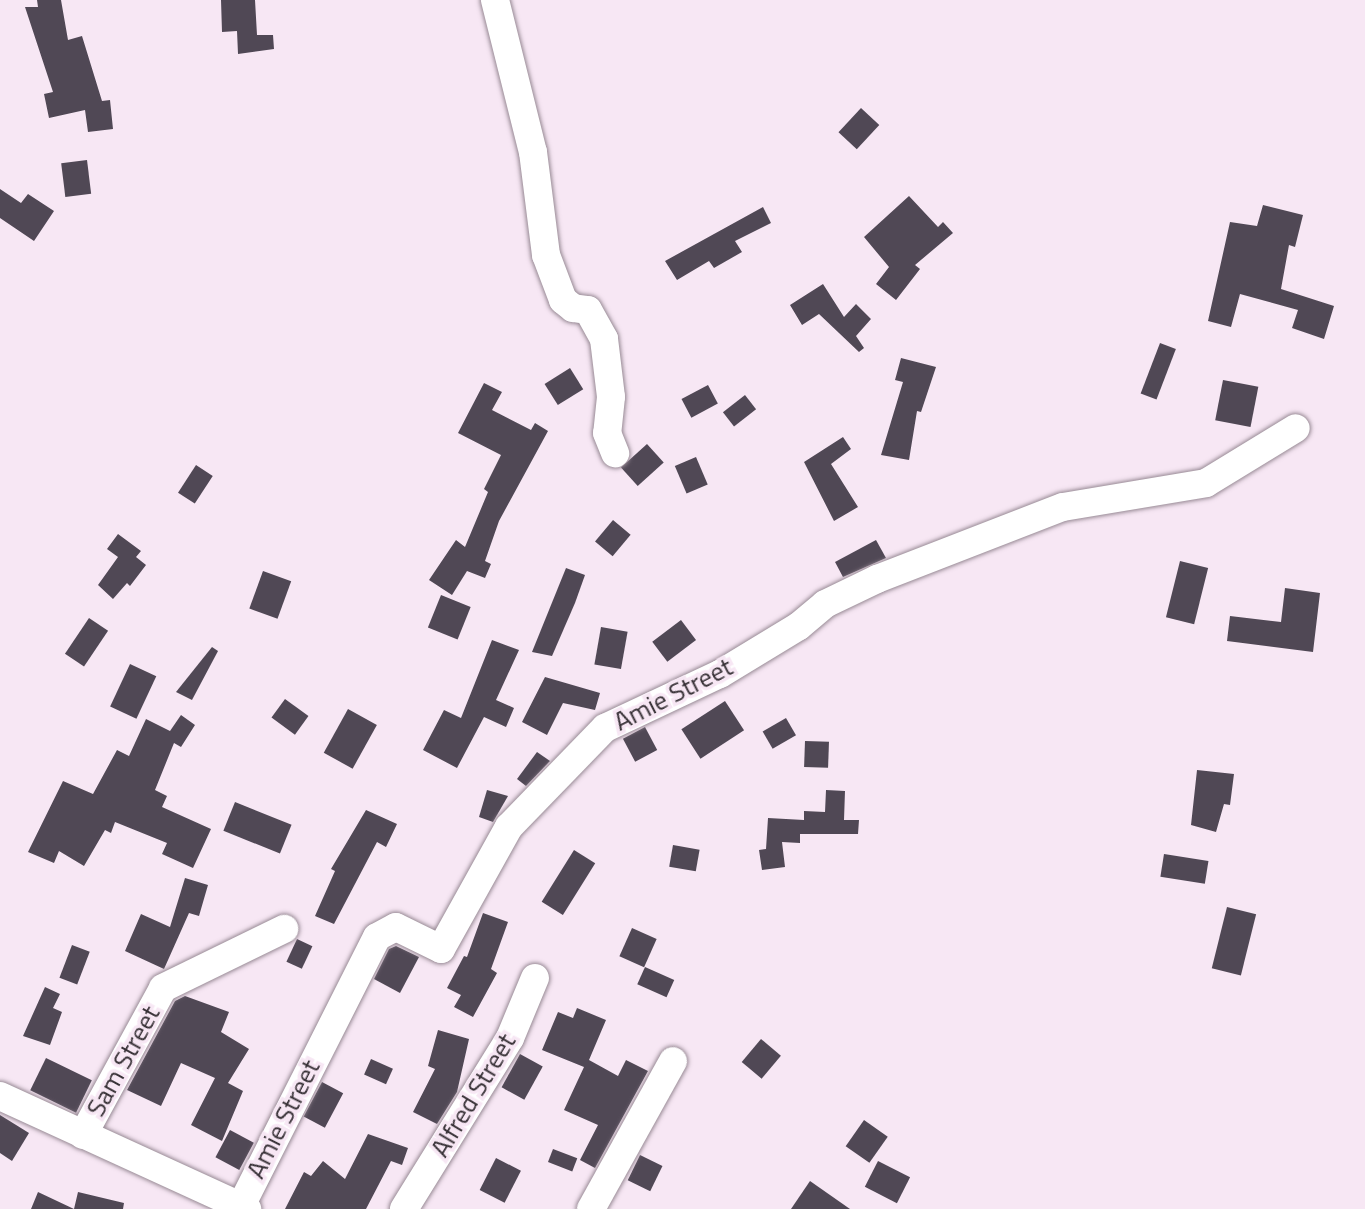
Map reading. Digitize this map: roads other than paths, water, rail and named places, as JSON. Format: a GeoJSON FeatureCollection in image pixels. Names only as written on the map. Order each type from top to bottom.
{"type":"FeatureCollection","features":[{"type":"Feature","properties":{"kind":"street"},"geometry":{"type":"LineString","coordinates":[[495,0],[533,152],[546,255],[563,300],[573,308],[588,310],[604,339],[611,397],[607,433],[615,453]]}},
{"type":"Feature","properties":{"kind":"street","name":"Amie Street"},"geometry":{"type":"LineString","coordinates":[[244,1207],[377,937],[396,927],[441,948],[509,827],[605,729],[720,674],[799,626],[825,604],[877,579],[1063,507],[1206,483],[1296,428]]}},
{"type":"Feature","properties":{"kind":"street","name":"Sam Street"},"geometry":{"type":"LineString","coordinates":[[83,1135],[163,988],[284,929]]}},
{"type":"Feature","properties":{"kind":"street","name":"Alfred Street"},"geometry":{"type":"LineString","coordinates":[[404,1209],[510,1038],[535,978]]}},
{"type":"Feature","properties":{"kind":"street"},"geometry":{"type":"LineString","coordinates":[[592,1209],[673,1061]]}},
{"type":"Feature","properties":{"kind":"street"},"geometry":{"type":"LineString","coordinates":[[0,1096],[244,1207]]}}]}
